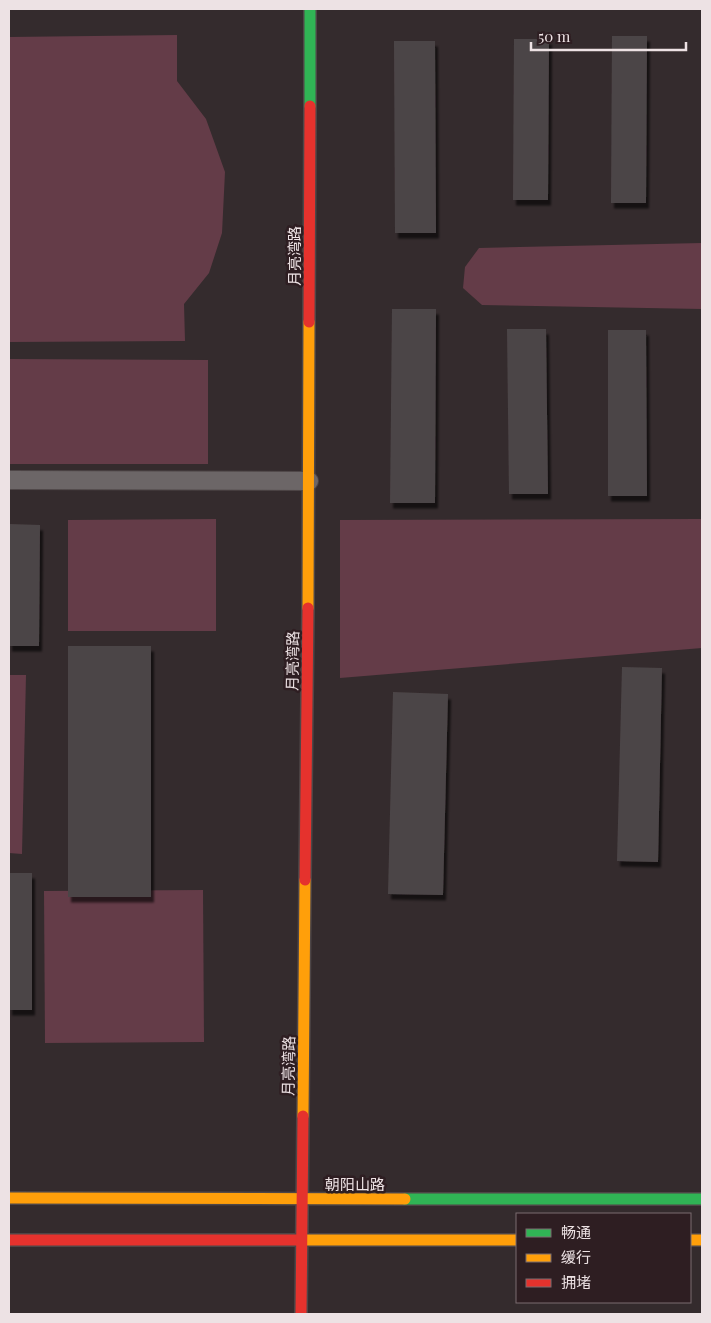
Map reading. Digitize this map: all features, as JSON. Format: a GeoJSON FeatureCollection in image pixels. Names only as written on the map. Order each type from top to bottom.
{"type":"FeatureCollection","features":[{"type":"Feature","properties":{"kind":"street","name":"月亮湾路"},"geometry":{"type":"LineString","coordinates":[[301,1314],[309,481],[310,9]]}},
{"type":"Feature","properties":{"kind":"street"},"geometry":{"type":"LineString","coordinates":[[9,480],[309,481]]}},
{"type":"Feature","properties":{"kind":"street","name":"朝阳山路"},"geometry":{"type":"LineString","coordinates":[[9,1198],[702,1199]]}},
{"type":"Feature","properties":{"kind":"street"},"geometry":{"type":"LineString","coordinates":[[9,1240],[516,1240]]}},
{"type":"Feature","properties":{"kind":"shaded area"},"geometry":{"type":"Polygon","coordinates":[[[177,35],[177,81],[206,119],[225,172],[222,233],[209,273],[184,304],[185,341],[9,342],[9,37],[177,35]]]}},
{"type":"Feature","properties":{"kind":"shaded area"},"geometry":{"type":"Polygon","coordinates":[[[702,243],[702,309],[482,305],[463,288],[465,267],[479,248],[702,243]]]}},
{"type":"Feature","properties":{"kind":"shaded area"},"geometry":{"type":"Polygon","coordinates":[[[9,359],[208,360],[208,464],[9,464],[9,359]]]}},
{"type":"Feature","properties":{"kind":"shaded area"},"geometry":{"type":"Polygon","coordinates":[[[216,519],[216,631],[68,631],[68,520],[216,519]]]}},
{"type":"Feature","properties":{"kind":"shaded area"},"geometry":{"type":"Polygon","coordinates":[[[702,519],[702,648],[340,678],[340,520],[702,519]]]}},
{"type":"Feature","properties":{"kind":"shaded area"},"geometry":{"type":"Polygon","coordinates":[[[9,675],[26,675],[22,854],[9,853],[9,675]]]}},
{"type":"Feature","properties":{"kind":"shaded area"},"geometry":{"type":"Polygon","coordinates":[[[203,890],[204,1042],[45,1043],[44,891],[203,890]]]}},
{"type":"Feature","properties":{"kind":"building"},"geometry":{"type":"Polygon","coordinates":[[[612,36],[647,36],[646,203],[611,203],[612,36]]]}},
{"type":"Feature","properties":{"kind":"building"},"geometry":{"type":"Polygon","coordinates":[[[514,39],[549,39],[548,200],[513,200],[514,39]]]}},
{"type":"Feature","properties":{"kind":"building"},"geometry":{"type":"Polygon","coordinates":[[[394,41],[435,41],[436,233],[395,233],[394,41]]]}},
{"type":"Feature","properties":{"kind":"building"},"geometry":{"type":"Polygon","coordinates":[[[392,309],[436,309],[435,503],[390,503],[392,309]]]}},
{"type":"Feature","properties":{"kind":"building"},"geometry":{"type":"Polygon","coordinates":[[[507,329],[546,329],[548,494],[509,494],[507,329]]]}},
{"type":"Feature","properties":{"kind":"building"},"geometry":{"type":"Polygon","coordinates":[[[608,330],[646,330],[647,496],[608,496],[608,330]]]}},
{"type":"Feature","properties":{"kind":"building"},"geometry":{"type":"Polygon","coordinates":[[[9,524],[40,525],[39,646],[9,646],[9,524]]]}},
{"type":"Feature","properties":{"kind":"building"},"geometry":{"type":"Polygon","coordinates":[[[68,646],[151,646],[151,897],[68,897],[68,646]]]}},
{"type":"Feature","properties":{"kind":"building"},"geometry":{"type":"Polygon","coordinates":[[[622,667],[662,668],[658,862],[617,861],[622,667]]]}},
{"type":"Feature","properties":{"kind":"building"},"geometry":{"type":"Polygon","coordinates":[[[393,692],[448,694],[443,895],[388,894],[393,692]]]}},
{"type":"Feature","properties":{"kind":"building"},"geometry":{"type":"Polygon","coordinates":[[[9,873],[32,873],[32,1010],[9,1010],[9,873]]]}},
{"type":"Feature","properties":{"kind":"traffic: fast"},"geometry":{"type":"LineString","coordinates":[[310,9],[310,106]]}},
{"type":"Feature","properties":{"kind":"traffic: fast"},"geometry":{"type":"LineString","coordinates":[[405,1199],[702,1199]]}},
{"type":"Feature","properties":{"kind":"traffic: slow"},"geometry":{"type":"LineString","coordinates":[[308,608],[309,322]]}},
{"type":"Feature","properties":{"kind":"traffic: slow"},"geometry":{"type":"LineString","coordinates":[[303,1116],[305,880]]}},
{"type":"Feature","properties":{"kind":"traffic: slow"},"geometry":{"type":"LineString","coordinates":[[9,1198],[405,1199]]}},
{"type":"Feature","properties":{"kind":"traffic: slow"},"geometry":{"type":"LineString","coordinates":[[299,1240],[516,1240]]}},
{"type":"Feature","properties":{"kind":"traffic: slow"},"geometry":{"type":"LineString","coordinates":[[691,1240],[702,1240]]}},
{"type":"Feature","properties":{"kind":"traffic: jam"},"geometry":{"type":"LineString","coordinates":[[309,322],[310,106]]}},
{"type":"Feature","properties":{"kind":"traffic: jam"},"geometry":{"type":"LineString","coordinates":[[305,880],[308,608]]}},
{"type":"Feature","properties":{"kind":"traffic: jam"},"geometry":{"type":"LineString","coordinates":[[301,1314],[303,1116]]}},
{"type":"Feature","properties":{"kind":"traffic: jam"},"geometry":{"type":"LineString","coordinates":[[9,1240],[299,1240]]}}]}
